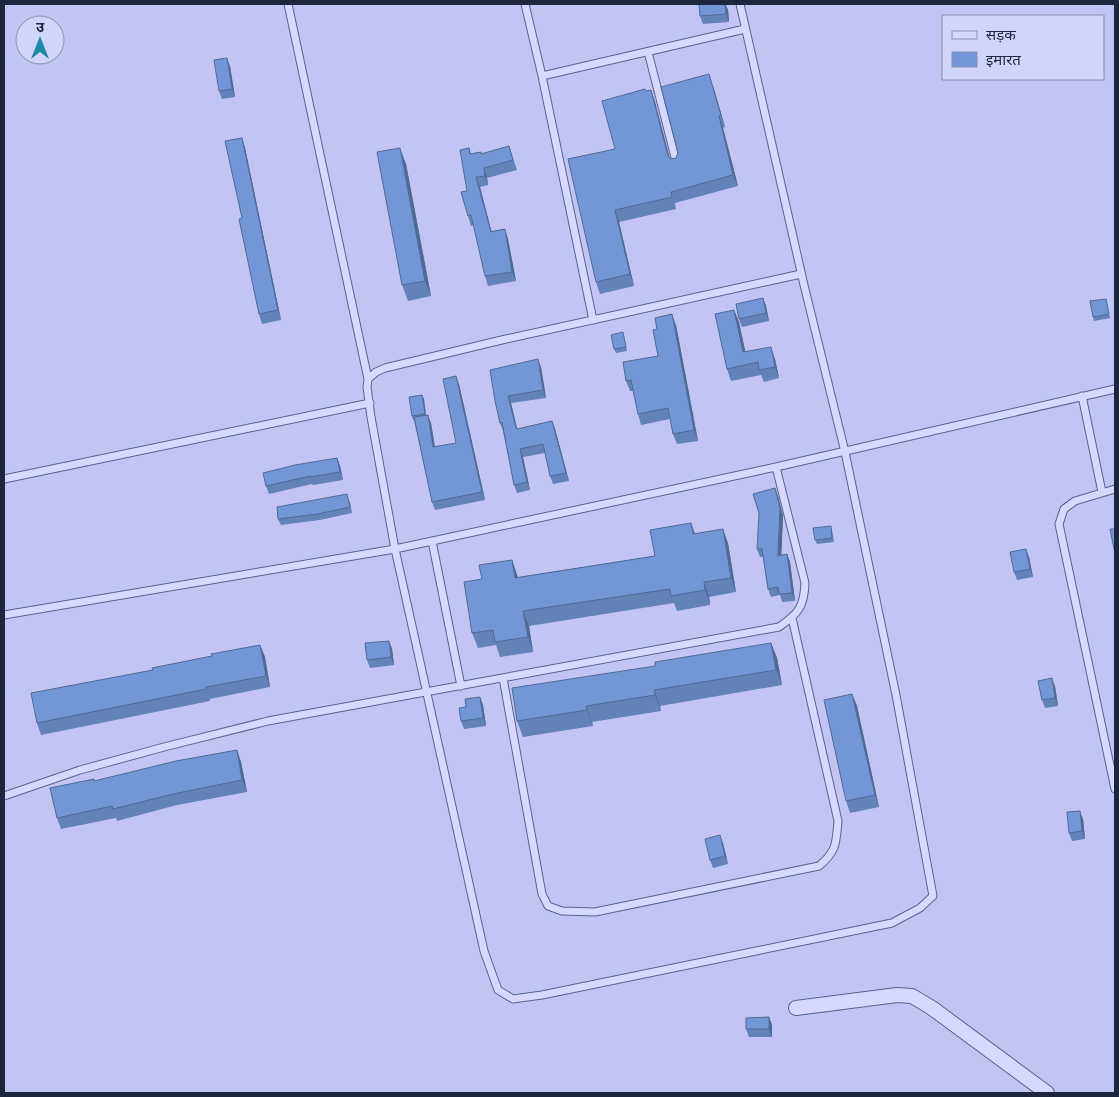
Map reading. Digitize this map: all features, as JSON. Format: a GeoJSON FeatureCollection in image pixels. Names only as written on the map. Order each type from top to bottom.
{"type":"FeatureCollection","features":[{"type":"Feature","properties":{"kind":"street"},"geometry":{"type":"LineString","coordinates":[[796,1008],[897,995],[912,996],[932,1008],[1047,1093]]}},
{"type":"Feature","properties":{"kind":"lane"},"geometry":{"type":"LineString","coordinates":[[288,4],[368,379],[367,387],[394,549],[484,951],[498,990],[514,999],[892,923],[920,908],[933,896],[896,695],[845,452],[801,274],[740,4]]}},
{"type":"Feature","properties":{"kind":"lane"},"geometry":{"type":"LineString","coordinates":[[525,4],[593,320]]}},
{"type":"Feature","properties":{"kind":"lane"},"geometry":{"type":"LineString","coordinates":[[542,76],[746,29]]}},
{"type":"Feature","properties":{"kind":"lane"},"geometry":{"type":"LineString","coordinates":[[648,52],[677,166]]}},
{"type":"Feature","properties":{"kind":"lane"},"geometry":{"type":"LineString","coordinates":[[368,379],[385,368],[801,274]]}},
{"type":"Feature","properties":{"kind":"lane"},"geometry":{"type":"LineString","coordinates":[[4,615],[394,549],[845,452],[1115,389]]}},
{"type":"Feature","properties":{"kind":"lane"},"geometry":{"type":"LineString","coordinates":[[1082,396],[1102,492]]}},
{"type":"Feature","properties":{"kind":"lane"},"geometry":{"type":"LineString","coordinates":[[4,479],[370,403]]}},
{"type":"Feature","properties":{"kind":"lane"},"geometry":{"type":"LineString","coordinates":[[4,796],[80,770],[268,721],[780,627],[792,618],[804,599],[805,583],[776,467]]}},
{"type":"Feature","properties":{"kind":"lane"},"geometry":{"type":"LineString","coordinates":[[1115,489],[1075,501],[1064,509],[1058,524],[1115,789]]}},
{"type":"Feature","properties":{"kind":"lane"},"geometry":{"type":"LineString","coordinates":[[432,541],[461,686]]}},
{"type":"Feature","properties":{"kind":"lane"},"geometry":{"type":"LineString","coordinates":[[503,678],[542,894],[548,906],[562,911],[595,912],[819,866],[831,856],[836,842],[838,821],[792,618]]}},
{"type":"Feature","properties":{"kind":"building"},"geometry":{"type":"Polygon","coordinates":[[[699,4],[725,4],[726,14],[700,16],[699,4]]]}},
{"type":"Feature","properties":{"kind":"building"},"geometry":{"type":"Polygon","coordinates":[[[227,58],[232,89],[219,91],[214,60],[227,58]]]}},
{"type":"Feature","properties":{"kind":"building"},"geometry":{"type":"Polygon","coordinates":[[[709,74],[721,115],[719,116],[733,175],[671,192],[672,197],[615,210],[630,274],[596,282],[568,159],[615,149],[602,101],[645,89],[646,91],[651,90],[668,156],[671,159],[676,158],[678,153],[661,87],[709,74]]]}},
{"type":"Feature","properties":{"kind":"building"},"geometry":{"type":"Polygon","coordinates":[[[242,138],[278,310],[259,314],[239,219],[242,218],[225,141],[242,138]]]}},
{"type":"Feature","properties":{"kind":"building"},"geometry":{"type":"Polygon","coordinates":[[[509,146],[513,160],[484,168],[485,176],[476,177],[491,232],[505,229],[512,272],[485,276],[471,215],[468,216],[461,192],[467,191],[460,150],[469,148],[470,154],[481,152],[481,154],[509,146]]]}},
{"type":"Feature","properties":{"kind":"building"},"geometry":{"type":"Polygon","coordinates":[[[400,148],[425,281],[402,285],[377,152],[400,148]]]}},
{"type":"Feature","properties":{"kind":"building"},"geometry":{"type":"Polygon","coordinates":[[[763,298],[766,313],[739,319],[736,304],[763,298]]]}},
{"type":"Feature","properties":{"kind":"building"},"geometry":{"type":"Polygon","coordinates":[[[1106,299],[1109,314],[1093,317],[1090,301],[1106,299]]]}},
{"type":"Feature","properties":{"kind":"building"},"geometry":{"type":"Polygon","coordinates":[[[734,310],[743,352],[771,347],[775,367],[759,370],[758,362],[727,369],[715,314],[734,310]]]}},
{"type":"Feature","properties":{"kind":"building"},"geometry":{"type":"Polygon","coordinates":[[[672,314],[694,430],[673,434],[668,408],[638,414],[631,380],[626,381],[623,362],[658,356],[653,330],[657,329],[655,318],[672,314]]]}},
{"type":"Feature","properties":{"kind":"building"},"geometry":{"type":"Polygon","coordinates":[[[623,332],[626,347],[614,349],[611,335],[623,332]]]}},
{"type":"Feature","properties":{"kind":"building"},"geometry":{"type":"Polygon","coordinates":[[[538,359],[543,390],[508,396],[517,429],[552,421],[566,473],[550,476],[543,444],[520,449],[527,482],[514,485],[490,370],[538,359]]]}},
{"type":"Feature","properties":{"kind":"building"},"geometry":{"type":"Polygon","coordinates":[[[456,376],[482,492],[432,502],[414,417],[428,415],[433,447],[456,443],[443,379],[456,376]]]}},
{"type":"Feature","properties":{"kind":"building"},"geometry":{"type":"Polygon","coordinates":[[[422,395],[425,414],[412,416],[409,397],[422,395]]]}},
{"type":"Feature","properties":{"kind":"building"},"geometry":{"type":"Polygon","coordinates":[[[337,458],[340,472],[310,476],[266,486],[263,473],[337,458]]]}},
{"type":"Feature","properties":{"kind":"building"},"geometry":{"type":"Polygon","coordinates":[[[775,488],[780,508],[778,556],[787,554],[792,593],[779,594],[778,587],[768,589],[762,549],[757,549],[759,513],[753,494],[775,488]]]}},
{"type":"Feature","properties":{"kind":"building"},"geometry":{"type":"Polygon","coordinates":[[[347,494],[350,507],[318,514],[278,519],[277,507],[347,494]]]}},
{"type":"Feature","properties":{"kind":"building"},"geometry":{"type":"Polygon","coordinates":[[[691,523],[693,534],[723,529],[731,578],[704,582],[705,590],[671,596],[670,589],[523,611],[528,637],[495,642],[493,630],[472,633],[464,582],[482,579],[479,565],[512,560],[515,578],[655,556],[650,530],[691,523]]]}},
{"type":"Feature","properties":{"kind":"building"},"geometry":{"type":"Polygon","coordinates":[[[831,526],[832,538],[815,540],[813,528],[831,526]]]}},
{"type":"Feature","properties":{"kind":"building"},"geometry":{"type":"Polygon","coordinates":[[[1110,529],[1115,529],[1115,554],[1110,529]]]}},
{"type":"Feature","properties":{"kind":"building"},"geometry":{"type":"Polygon","coordinates":[[[1026,549],[1030,569],[1014,572],[1010,552],[1026,549]]]}},
{"type":"Feature","properties":{"kind":"building"},"geometry":{"type":"Polygon","coordinates":[[[389,641],[391,657],[367,660],[365,643],[389,641]]]}},
{"type":"Feature","properties":{"kind":"building"},"geometry":{"type":"Polygon","coordinates":[[[771,643],[776,670],[654,690],[655,695],[586,706],[587,710],[517,721],[512,688],[655,666],[655,662],[771,643]]]}},
{"type":"Feature","properties":{"kind":"building"},"geometry":{"type":"Polygon","coordinates":[[[260,645],[266,676],[37,723],[31,693],[153,670],[152,668],[212,656],[211,654],[260,645]]]}},
{"type":"Feature","properties":{"kind":"building"},"geometry":{"type":"Polygon","coordinates":[[[1052,678],[1055,698],[1042,700],[1038,681],[1052,678]]]}},
{"type":"Feature","properties":{"kind":"building"},"geometry":{"type":"Polygon","coordinates":[[[852,694],[875,795],[846,801],[824,700],[852,694]]]}},
{"type":"Feature","properties":{"kind":"building"},"geometry":{"type":"Polygon","coordinates":[[[480,697],[483,718],[461,721],[459,708],[466,707],[465,699],[480,697]]]}},
{"type":"Feature","properties":{"kind":"building"},"geometry":{"type":"Polygon","coordinates":[[[237,750],[242,780],[113,809],[112,806],[57,818],[50,788],[94,779],[94,781],[176,761],[237,750]]]}},
{"type":"Feature","properties":{"kind":"building"},"geometry":{"type":"Polygon","coordinates":[[[1080,811],[1082,831],[1069,833],[1067,812],[1080,811]]]}},
{"type":"Feature","properties":{"kind":"building"},"geometry":{"type":"Polygon","coordinates":[[[720,835],[725,856],[710,860],[705,839],[720,835]]]}},
{"type":"Feature","properties":{"kind":"building"},"geometry":{"type":"Polygon","coordinates":[[[769,1017],[769,1029],[746,1029],[746,1018],[769,1017]]]}}]}
